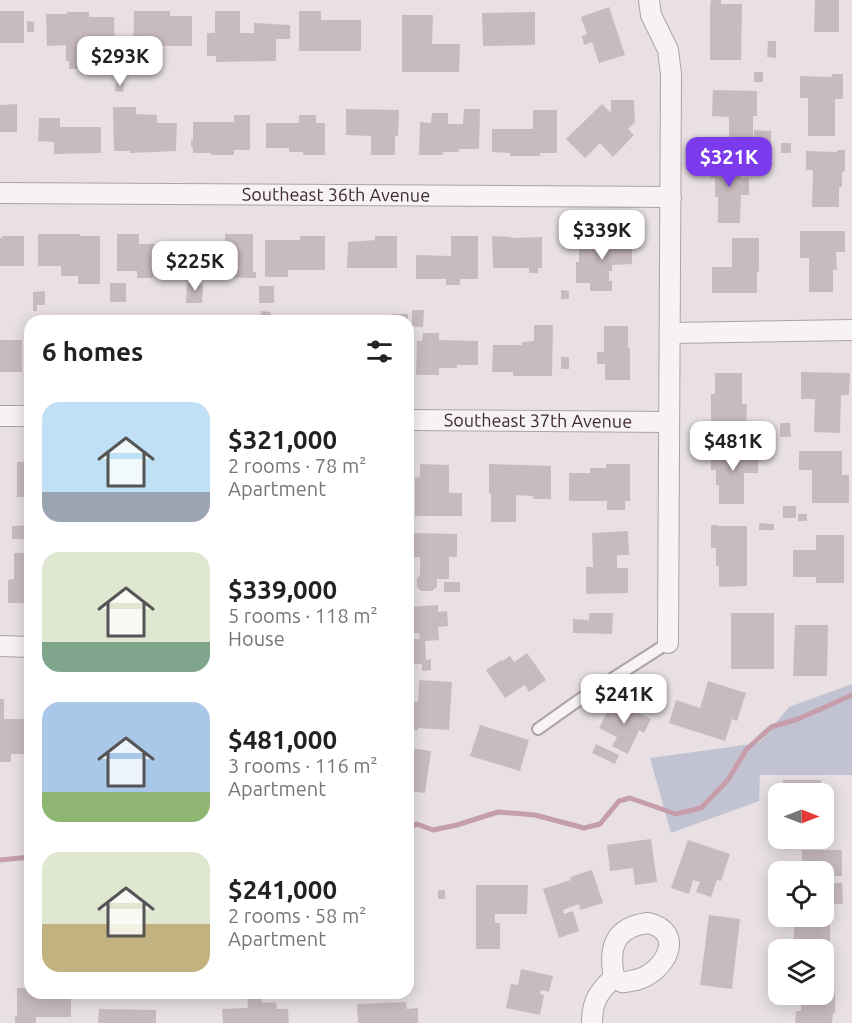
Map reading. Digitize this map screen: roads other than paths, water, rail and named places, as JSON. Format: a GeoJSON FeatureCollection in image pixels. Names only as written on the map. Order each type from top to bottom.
{"type":"FeatureCollection","features":[{"type":"Feature","properties":{"kind":"street"},"geometry":{"type":"LineString","coordinates":[[649,0],[651,15],[668,50],[671,74],[668,643]]}},
{"type":"Feature","properties":{"kind":"street","name":"Southeast 36th Avenue"},"geometry":{"type":"LineString","coordinates":[[0,193],[671,197]]}},
{"type":"Feature","properties":{"kind":"street"},"geometry":{"type":"LineString","coordinates":[[670,333],[852,330]]}},
{"type":"Feature","properties":{"kind":"street"},"geometry":{"type":"LineString","coordinates":[[0,416],[24,416]]}},
{"type":"Feature","properties":{"kind":"street","name":"Southeast 37th Avenue"},"geometry":{"type":"LineString","coordinates":[[414,420],[669,422]]}},
{"type":"Feature","properties":{"kind":"street"},"geometry":{"type":"LineString","coordinates":[[0,646],[24,647]]}},
{"type":"Feature","properties":{"kind":"street"},"geometry":{"type":"LineString","coordinates":[[592,1023],[592,1008],[601,990],[614,977]]}},
{"type":"Feature","properties":{"kind":"lane"},"geometry":{"type":"LineString","coordinates":[[538,729],[668,643]]}},
{"type":"Feature","properties":{"kind":"waterway"},"geometry":{"type":"LineString","coordinates":[[414,825],[417,824],[433,830],[498,812],[535,815],[584,828],[600,824],[619,801],[630,798],[676,814],[701,808],[728,780],[746,750],[771,727],[798,719],[852,695]]}},
{"type":"Feature","properties":{"kind":"waterway"},"geometry":{"type":"LineString","coordinates":[[0,860],[24,858]]}}]}
